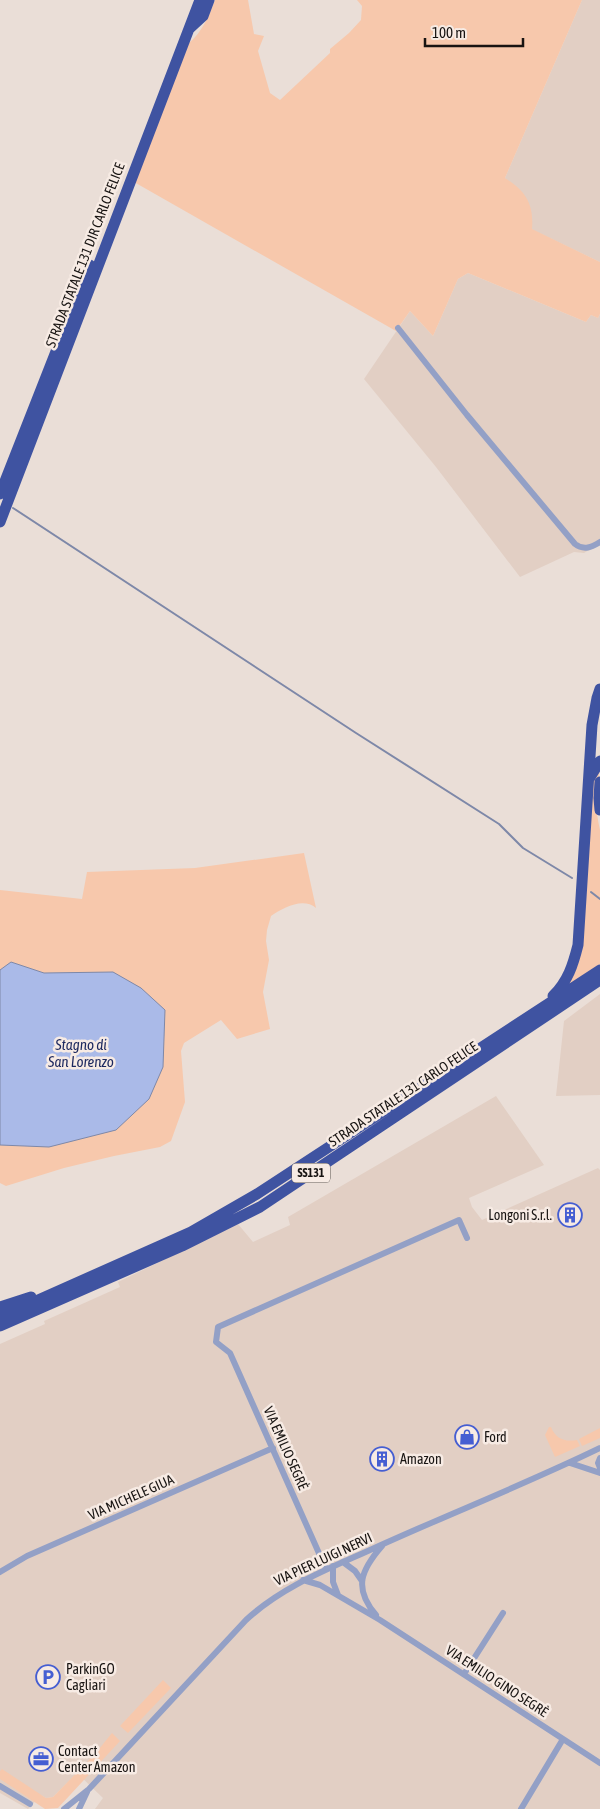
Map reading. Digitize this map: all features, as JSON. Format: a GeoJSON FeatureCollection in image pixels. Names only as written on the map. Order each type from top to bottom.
{"type":"FeatureCollection","features":[{"type":"Feature","properties":{"kind":"highway","name":"STRADA STATALE 131 DIR CARLO FELICE"},"geometry":{"type":"LineString","coordinates":[[0,494],[193,0]]}},
{"type":"Feature","properties":{"kind":"highway","name":"STRADA STATALE 131 DIR CARLO FELICE"},"geometry":{"type":"LineString","coordinates":[[0,522],[200,0]]}},
{"type":"Feature","properties":{"kind":"highway"},"geometry":{"type":"LineString","coordinates":[[188,29],[203,16],[209,0]]}},
{"type":"Feature","properties":{"kind":"highway"},"geometry":{"type":"LineString","coordinates":[[526,1019],[528,1013],[560,989],[570,974],[578,945],[592,725],[600,689]]}},
{"type":"Feature","properties":{"kind":"highway"},"geometry":{"type":"LineString","coordinates":[[588,781],[600,761]]}},
{"type":"Feature","properties":{"kind":"highway"},"geometry":{"type":"LineString","coordinates":[[600,782],[600,810]]}},
{"type":"Feature","properties":{"kind":"highway","name":"STRADA STATALE 131 CARLO FELICE"},"geometry":{"type":"LineString","coordinates":[[0,1316],[191,1232],[258,1194],[600,970]]}},
{"type":"Feature","properties":{"kind":"highway","name":"STRADA STATALE 131 CARLO FELICE"},"geometry":{"type":"LineString","coordinates":[[0,1326],[182,1246],[260,1207],[600,980]]}},
{"type":"Feature","properties":{"kind":"highway"},"geometry":{"type":"LineString","coordinates":[[0,1307],[24,1298],[54,1293]]}},
{"type":"Feature","properties":{"kind":"highway"},"geometry":{"type":"LineString","coordinates":[[0,1333],[36,1311]]}},
{"type":"Feature","properties":{"kind":"street"},"geometry":{"type":"LineString","coordinates":[[398,328],[467,415],[575,544],[580,548],[588,548],[600,542]]}},
{"type":"Feature","properties":{"kind":"street","name":"VIA EMILIO SEGRÈ"},"geometry":{"type":"LineString","coordinates":[[338,1595],[329,1568],[230,1353],[216,1342],[218,1327],[459,1220],[467,1238]]}},
{"type":"Feature","properties":{"kind":"street","name":"VIA MICHELE GIUA"},"geometry":{"type":"LineString","coordinates":[[0,1572],[27,1556],[273,1448]]}},
{"type":"Feature","properties":{"kind":"street","name":"VIA PIER LUIGI NERVI"},"geometry":{"type":"LineString","coordinates":[[64,1809],[89,1789],[246,1620],[277,1594],[329,1568],[570,1463],[600,1448]]}},
{"type":"Feature","properties":{"kind":"street"},"geometry":{"type":"LineString","coordinates":[[600,1458],[598,1463],[600,1468]]}},
{"type":"Feature","properties":{"kind":"street"},"geometry":{"type":"LineString","coordinates":[[570,1463],[600,1473]]}},
{"type":"Feature","properties":{"kind":"street"},"geometry":{"type":"LineString","coordinates":[[380,1620],[364,1598],[362,1581],[363,1574],[370,1560],[383,1544]]}},
{"type":"Feature","properties":{"kind":"street"},"geometry":{"type":"LineString","coordinates":[[343,1562],[355,1571],[362,1581]]}},
{"type":"Feature","properties":{"kind":"street"},"geometry":{"type":"LineString","coordinates":[[303,1580],[320,1585],[380,1620]]}},
{"type":"Feature","properties":{"kind":"street"},"geometry":{"type":"LineString","coordinates":[[464,1674],[503,1613]]}},
{"type":"Feature","properties":{"kind":"street","name":"VIA EMILIO GINO SEGRÈ"},"geometry":{"type":"LineString","coordinates":[[380,1620],[600,1763]]}},
{"type":"Feature","properties":{"kind":"street"},"geometry":{"type":"LineString","coordinates":[[521,1809],[563,1739]]}},
{"type":"Feature","properties":{"kind":"street"},"geometry":{"type":"LineString","coordinates":[[0,1786],[30,1804]]}},
{"type":"Feature","properties":{"kind":"street","name":"VIA PIER LUIGI NERVI"},"geometry":{"type":"LineString","coordinates":[[79,1809],[89,1789]]}},
{"type":"Feature","properties":{"kind":"shaded area"},"geometry":{"type":"Polygon","coordinates":[[[215,0],[248,0],[254,34],[264,36],[258,51],[270,93],[280,100],[330,53],[330,49],[361,20],[362,6],[357,0],[582,0],[505,178],[518,188],[527,199],[532,212],[532,229],[600,262],[600,314],[598,318],[591,315],[586,322],[468,273],[458,279],[433,336],[410,311],[396,331],[134,182],[189,43],[194,39],[208,18],[215,0]]]}},
{"type":"Feature","properties":{"kind":"shaded area"},"geometry":{"type":"Polygon","coordinates":[[[582,0],[600,0],[600,262],[531,229],[532,219],[505,178],[582,0]]]}},
{"type":"Feature","properties":{"kind":"shaded area"},"geometry":{"type":"Polygon","coordinates":[[[468,273],[586,322],[591,315],[598,318],[600,314],[600,543],[584,553],[574,552],[520,577],[436,467],[364,379],[410,311],[433,336],[458,279],[468,273]]]}},
{"type":"Feature","properties":{"kind":"shaded area"},"geometry":{"type":"Polygon","coordinates":[[[600,770],[596,800],[600,830],[600,964],[566,987],[574,974],[592,782],[600,770]]]}},
{"type":"Feature","properties":{"kind":"shaded area"},"geometry":{"type":"Polygon","coordinates":[[[304,853],[316,908],[305,903],[293,905],[271,916],[266,941],[269,960],[263,992],[270,1029],[237,1039],[221,1020],[184,1043],[181,1051],[185,1102],[171,1141],[160,1147],[64,1168],[6,1186],[0,1183],[0,890],[82,899],[87,872],[195,868],[304,853]]]}},
{"type":"Feature","properties":{"kind":"shaded area"},"geometry":{"type":"Polygon","coordinates":[[[600,994],[600,1095],[556,1096],[564,1021],[600,994]]]}},
{"type":"Feature","properties":{"kind":"shaded area"},"geometry":{"type":"Polygon","coordinates":[[[496,1096],[544,1165],[469,1198],[472,1207],[482,1220],[598,1168],[600,1170],[600,1809],[95,1809],[103,1798],[77,1773],[53,1797],[46,1798],[41,1795],[28,1809],[0,1793],[0,1344],[45,1324],[44,1321],[120,1287],[118,1282],[238,1224],[253,1242],[290,1225],[288,1217],[496,1096]]]}},
{"type":"Feature","properties":{"kind":"shaded area"},"geometry":{"type":"Polygon","coordinates":[[[549,1427],[561,1439],[577,1440],[580,1446],[555,1457],[545,1435],[549,1427]]]}},
{"type":"Feature","properties":{"kind":"shaded area"},"geometry":{"type":"Polygon","coordinates":[[[600,1428],[600,1438],[582,1446],[579,1439],[600,1428]]]}},
{"type":"Feature","properties":{"kind":"shaded area"},"geometry":{"type":"Polygon","coordinates":[[[163,1680],[171,1688],[128,1733],[120,1726],[163,1680]]]}},
{"type":"Feature","properties":{"kind":"shaded area"},"geometry":{"type":"Polygon","coordinates":[[[112,1733],[120,1741],[58,1808],[45,1809],[0,1779],[0,1771],[2,1769],[46,1798],[53,1797],[95,1754],[112,1733]]]}},
{"type":"Feature","properties":{"kind":"water","name":"Stagno di San Lorenzo"},"geometry":{"type":"Polygon","coordinates":[[[11,962],[44,973],[113,972],[141,988],[165,1010],[163,1067],[149,1099],[116,1130],[49,1147],[0,1145],[0,970],[11,962]]]}},
{"type":"Feature","properties":{"kind":"waterway"},"geometry":{"type":"LineString","coordinates":[[13,508],[356,733],[499,824],[523,848],[572,878]]}},
{"type":"Feature","properties":{"kind":"waterway"},"geometry":{"type":"LineString","coordinates":[[591,892],[600,899]]}},
{"type":"Feature","properties":{"kind":"place","name":"Longoni S.r.l."},"geometry":{"type":"Point","coordinates":[570,1215]}},
{"type":"Feature","properties":{"kind":"place","name":"Ford"},"geometry":{"type":"Point","coordinates":[467,1437]}},
{"type":"Feature","properties":{"kind":"place","name":"Amazon"},"geometry":{"type":"Point","coordinates":[382,1459]}},
{"type":"Feature","properties":{"kind":"place","name":"ParkinGO Cagliari"},"geometry":{"type":"Point","coordinates":[48,1677]}},
{"type":"Feature","properties":{"kind":"place","name":"Contact Center Amazon"},"geometry":{"type":"Point","coordinates":[41,1759]}}]}
